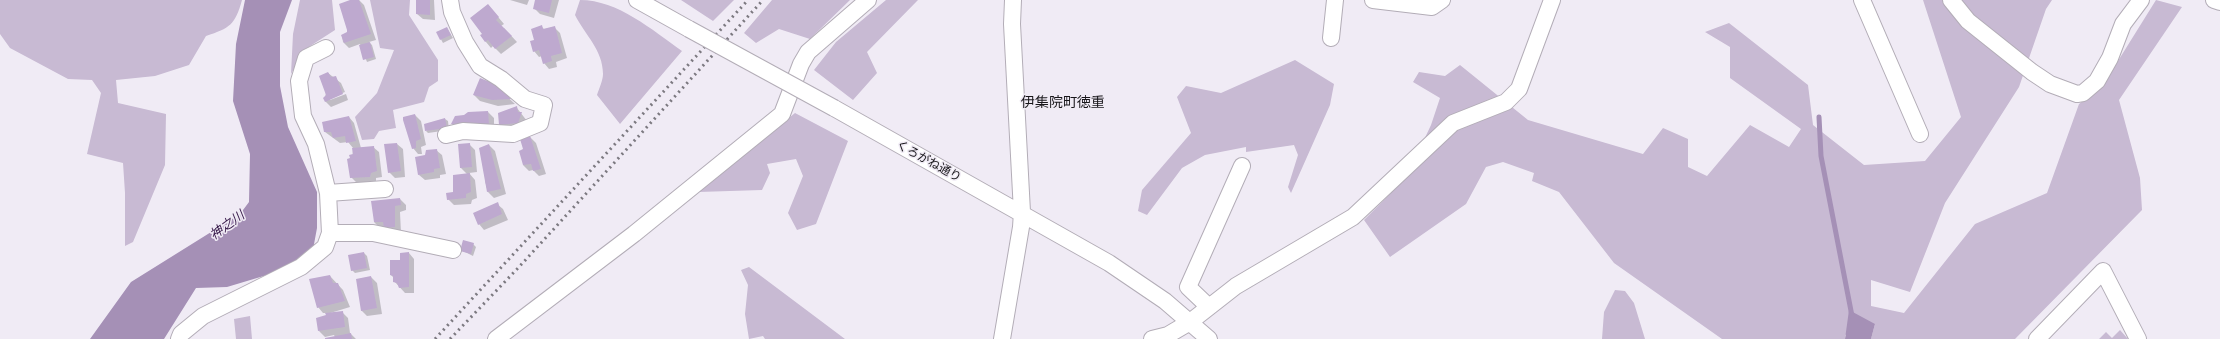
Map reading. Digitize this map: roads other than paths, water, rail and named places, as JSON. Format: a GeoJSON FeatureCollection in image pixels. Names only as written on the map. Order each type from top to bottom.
{"type":"FeatureCollection","features":[{"type":"Feature","properties":{"kind":"street"},"geometry":{"type":"LineString","coordinates":[[446,135],[463,131],[513,134],[540,123],[544,105],[525,99],[501,79],[480,66],[465,42],[452,12],[450,0]]}},
{"type":"Feature","properties":{"kind":"street","name":"くろがね通り"},"geometry":{"type":"LineString","coordinates":[[637,0],[1022,212],[1140,283],[1190,322],[1209,339]]}},
{"type":"Feature","properties":{"kind":"street"},"geometry":{"type":"LineString","coordinates":[[500,336],[634,234],[782,114],[801,64],[808,52],[868,0]]}},
{"type":"Feature","properties":{"kind":"street"},"geometry":{"type":"LineString","coordinates":[[1002,339],[1022,212],[1012,24],[1013,0]]}},
{"type":"Feature","properties":{"kind":"street"},"geometry":{"type":"LineString","coordinates":[[1331,38],[1335,0]]}},
{"type":"Feature","properties":{"kind":"street"},"geometry":{"type":"LineString","coordinates":[[1373,0],[1432,7],[1442,0]]}},
{"type":"Feature","properties":{"kind":"street"},"geometry":{"type":"LineString","coordinates":[[1152,339],[1168,335],[1190,322],[1236,286],[1353,217],[1453,124],[1506,102],[1519,89],[1552,0]]}},
{"type":"Feature","properties":{"kind":"street"},"geometry":{"type":"LineString","coordinates":[[1862,0],[1920,134]]}},
{"type":"Feature","properties":{"kind":"street"},"geometry":{"type":"LineString","coordinates":[[1951,0],[1968,21],[2032,72],[2050,84],[2077,94],[2087,91],[2097,81],[2110,58],[2123,24],[2141,0]]}},
{"type":"Feature","properties":{"kind":"street"},"geometry":{"type":"LineString","coordinates":[[2214,0],[2220,2]]}},
{"type":"Feature","properties":{"kind":"street"},"geometry":{"type":"LineString","coordinates":[[179,339],[181,334],[203,316],[301,267],[324,247],[330,233],[328,193],[316,144],[303,116],[299,81],[306,58],[326,48]]}},
{"type":"Feature","properties":{"kind":"street"},"geometry":{"type":"LineString","coordinates":[[1209,307],[1188,287],[1242,166]]}},
{"type":"Feature","properties":{"kind":"street"},"geometry":{"type":"LineString","coordinates":[[328,193],[385,189]]}},
{"type":"Feature","properties":{"kind":"street"},"geometry":{"type":"LineString","coordinates":[[330,233],[372,232],[454,250]]}},
{"type":"Feature","properties":{"kind":"street"},"geometry":{"type":"LineString","coordinates":[[2037,339],[2103,271],[2138,339]]}},
{"type":"Feature","properties":{"kind":"water","name":"神之川"},"geometry":{"type":"Polygon","coordinates":[[[245,0],[292,0],[280,32],[280,86],[288,127],[317,192],[317,228],[312,255],[267,275],[227,287],[196,288],[164,339],[90,339],[131,282],[240,214],[249,202],[250,154],[233,101],[236,44],[245,0]]]}},
{"type":"Feature","properties":{"kind":"water"},"geometry":{"type":"Polygon","coordinates":[[[1849,310],[1875,324],[1871,339],[1845,339],[1849,310]]]}},
{"type":"Feature","properties":{"kind":"waterway"},"geometry":{"type":"LineString","coordinates":[[1819,117],[1821,156],[1852,316]]}},
{"type":"Feature","properties":{"kind":"railway"},"geometry":{"type":"LineString","coordinates":[[435,339],[748,0]]}},
{"type":"Feature","properties":{"kind":"railway"},"geometry":{"type":"LineString","coordinates":[[450,339],[519,267],[763,0]]}},
{"type":"Feature","properties":{"kind":"district","name":"伊集院町徳重"},"geometry":{"type":"Point","coordinates":[1063,102]}}]}
